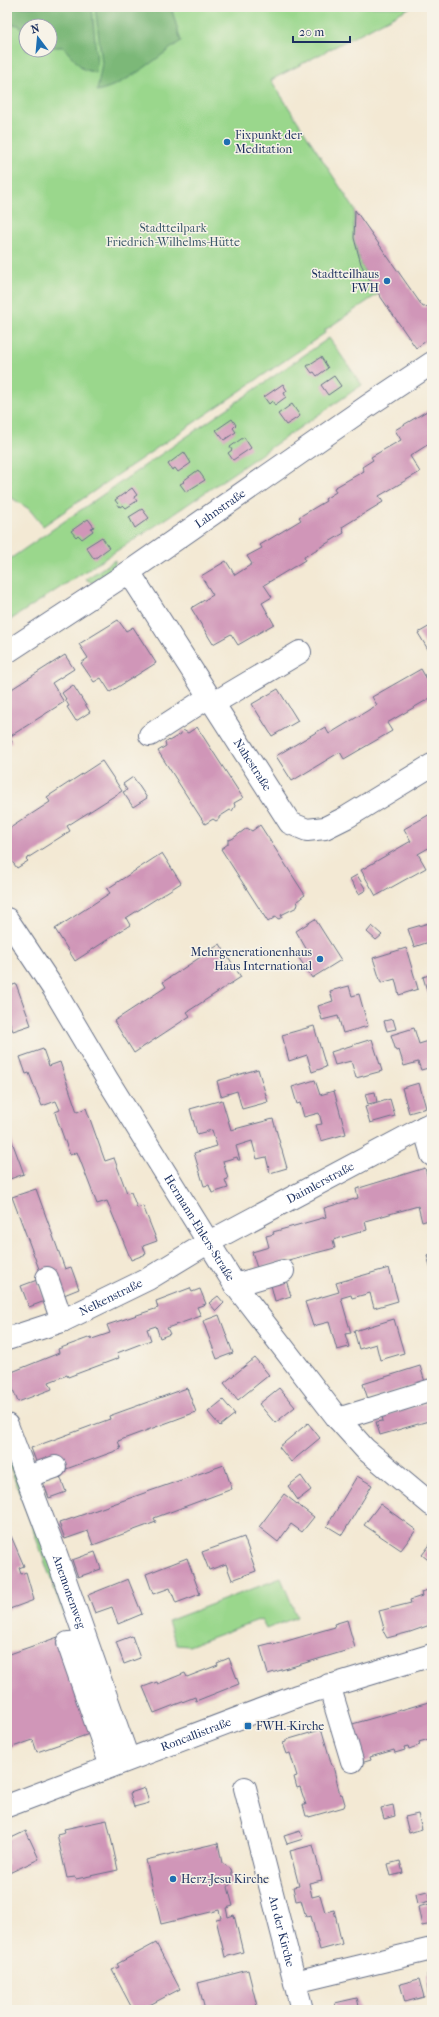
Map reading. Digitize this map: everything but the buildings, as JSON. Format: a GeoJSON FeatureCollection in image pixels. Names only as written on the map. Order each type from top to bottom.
{"type":"FeatureCollection","features":[{"type":"Feature","properties":{"kind":"street","name":"Lahnstraße"},"geometry":{"type":"LineString","coordinates":[[7,652],[129,572],[369,405],[432,364]]}},
{"type":"Feature","properties":{"kind":"street","name":"Nahestraße"},"geometry":{"type":"LineString","coordinates":[[129,572],[288,820],[303,829],[325,828],[347,817],[432,765]]}},
{"type":"Feature","properties":{"kind":"street"},"geometry":{"type":"LineString","coordinates":[[150,735],[300,652]]}},
{"type":"Feature","properties":{"kind":"street","name":"Hermann-Ehlers-Straße"},"geometry":{"type":"LineString","coordinates":[[7,919],[53,988],[107,1079],[235,1285],[338,1419],[365,1449],[432,1505]]}},
{"type":"Feature","properties":{"kind":"street"},"geometry":{"type":"LineString","coordinates":[[428,1125],[432,1155]]}},
{"type":"Feature","properties":{"kind":"street","name":"Daimlerstraße"},"geometry":{"type":"LineString","coordinates":[[209,1242],[428,1125]]}},
{"type":"Feature","properties":{"kind":"street","name":"Nelkenstraße"},"geometry":{"type":"LineString","coordinates":[[7,1339],[62,1321],[148,1279],[209,1242]]}},
{"type":"Feature","properties":{"kind":"street"},"geometry":{"type":"LineString","coordinates":[[235,1285],[284,1271]]}},
{"type":"Feature","properties":{"kind":"street"},"geometry":{"type":"LineString","coordinates":[[47,1278],[62,1321]]}},
{"type":"Feature","properties":{"kind":"street"},"geometry":{"type":"LineString","coordinates":[[338,1419],[432,1390]]}},
{"type":"Feature","properties":{"kind":"street","name":"Anemonenweg"},"geometry":{"type":"LineString","coordinates":[[7,1425],[28,1477],[120,1763]]}},
{"type":"Feature","properties":{"kind":"street"},"geometry":{"type":"LineString","coordinates":[[28,1477],[55,1467]]}},
{"type":"Feature","properties":{"kind":"street"},"geometry":{"type":"LineString","coordinates":[[68,1644],[120,1763]]}},
{"type":"Feature","properties":{"kind":"street","name":"Roncallistraße"},"geometry":{"type":"LineString","coordinates":[[7,1806],[259,1710],[329,1686],[432,1655]]}},
{"type":"Feature","properties":{"kind":"street"},"geometry":{"type":"LineString","coordinates":[[329,1686],[352,1760]]}},
{"type":"Feature","properties":{"kind":"street","name":"An der Kirche"},"geometry":{"type":"LineString","coordinates":[[245,1788],[302,2010]]}},
{"type":"Feature","properties":{"kind":"street","name":"An der Kirche"},"geometry":{"type":"LineString","coordinates":[[295,1982],[432,1948]]}},
{"type":"Feature","properties":{"kind":"green space","name":"Stadtteilpark Friedrich-Wilhelms-Hütte"},"geometry":{"type":"Polygon","coordinates":[[[7,7],[411,7],[271,80],[355,210],[354,234],[358,254],[361,264],[371,284],[378,294],[325,330],[325,333],[43,526],[29,509],[7,495],[7,7]]]}},
{"type":"Feature","properties":{"kind":"green space"},"geometry":{"type":"Polygon","coordinates":[[[7,7],[92,7],[97,63],[96,73],[83,69],[63,47],[58,47],[58,18],[18,18],[18,25],[7,24],[7,7]]]}},
{"type":"Feature","properties":{"kind":"green space"},"geometry":{"type":"Polygon","coordinates":[[[95,7],[171,7],[181,41],[120,83],[97,91],[102,63],[95,7]]]}},
{"type":"Feature","properties":{"kind":"green space"},"geometry":{"type":"Polygon","coordinates":[[[329,338],[362,385],[175,513],[7,622],[7,561],[329,338]]]}},
{"type":"Feature","properties":{"kind":"green space"},"geometry":{"type":"Polygon","coordinates":[[[115,560],[115,567],[92,583],[86,579],[115,560]]]}},
{"type":"Feature","properties":{"kind":"green space"},"geometry":{"type":"Polygon","coordinates":[[[7,1443],[74,1616],[65,1618],[7,1458],[7,1443]]]}},
{"type":"Feature","properties":{"kind":"green space"},"geometry":{"type":"Polygon","coordinates":[[[281,1578],[297,1617],[266,1629],[261,1619],[189,1646],[177,1645],[168,1621],[281,1578]]]}},
{"type":"Feature","properties":{"kind":"place","name":"Fixpunkt der Meditation"},"geometry":{"type":"Point","coordinates":[227,142]}},
{"type":"Feature","properties":{"kind":"place","name":"Stadtteilhaus FWH"},"geometry":{"type":"Point","coordinates":[387,281]}},
{"type":"Feature","properties":{"kind":"place","name":"Mehrgenerationenhaus Haus International"},"geometry":{"type":"Point","coordinates":[320,959]}},
{"type":"Feature","properties":{"kind":"place","name":"FWH.-Kirche"},"geometry":{"type":"Point","coordinates":[248,1726]}},
{"type":"Feature","properties":{"kind":"place","name":"Herz-Jesu Kirche"},"geometry":{"type":"Point","coordinates":[173,1879]}}]}
